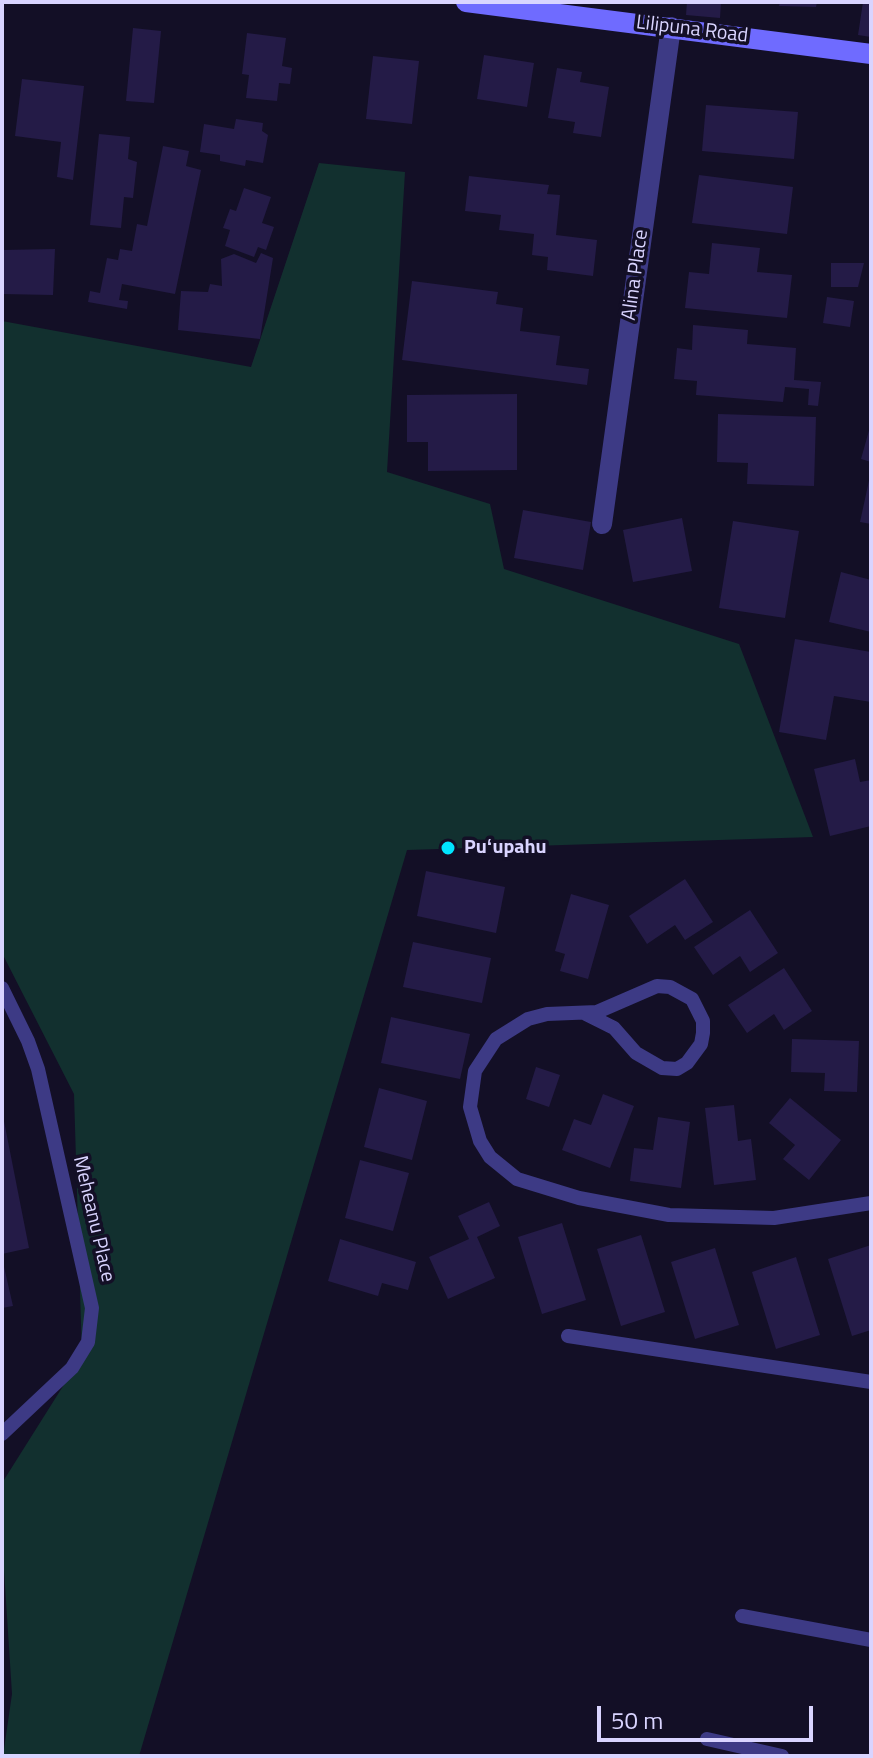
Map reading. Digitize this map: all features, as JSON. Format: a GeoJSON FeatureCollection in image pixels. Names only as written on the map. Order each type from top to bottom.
{"type":"FeatureCollection","features":[{"type":"Feature","properties":{"kind":"street","name":"Lilipuna Road"},"geometry":{"type":"LineString","coordinates":[[466,2],[871,54]]}},
{"type":"Feature","properties":{"kind":"street","name":"Alina Place"},"geometry":{"type":"LineString","coordinates":[[602,524],[671,27]]}},
{"type":"Feature","properties":{"kind":"lane"},"geometry":{"type":"LineString","coordinates":[[586,1014],[614,1028],[636,1053],[662,1068],[677,1069],[687,1063],[701,1044],[703,1021],[699,1010],[692,999],[670,987],[657,986],[644,990],[608,1008],[586,1014],[547,1014],[511,1027],[496,1039],[475,1071],[470,1107],[477,1133],[490,1157],[517,1179],[579,1198],[669,1215],[774,1218],[871,1203]]}},
{"type":"Feature","properties":{"kind":"lane","name":"Meheanu Place"},"geometry":{"type":"LineString","coordinates":[[2,988],[38,1069],[92,1308],[92,1325],[81,1356],[62,1379],[2,1434]]}},
{"type":"Feature","properties":{"kind":"lane"},"geometry":{"type":"LineString","coordinates":[[568,1336],[871,1382]]}},
{"type":"Feature","properties":{"kind":"lane"},"geometry":{"type":"LineString","coordinates":[[742,1616],[871,1640]]}},
{"type":"Feature","properties":{"kind":"lane"},"geometry":{"type":"LineString","coordinates":[[707,1739],[782,1756]]}},
{"type":"Feature","properties":{"kind":"green space"},"geometry":{"type":"Polygon","coordinates":[[[319,163],[405,172],[387,472],[490,504],[504,569],[739,644],[813,837],[407,850],[139,1756],[3,1756],[12,1694],[2,1539],[2,1483],[82,1356],[74,1094],[2,953],[2,321],[251,367],[319,163]]]}},
{"type":"Feature","properties":{"kind":"building"},"geometry":{"type":"Polygon","coordinates":[[[687,2],[721,2],[720,18],[686,15],[687,2]]]}},
{"type":"Feature","properties":{"kind":"building"},"geometry":{"type":"Polygon","coordinates":[[[780,2],[817,2],[816,7],[779,6],[780,2]]]}},
{"type":"Feature","properties":{"kind":"building"},"geometry":{"type":"Polygon","coordinates":[[[863,2],[871,2],[871,37],[858,35],[863,2]]]}},
{"type":"Feature","properties":{"kind":"building"},"geometry":{"type":"Polygon","coordinates":[[[133,28],[161,31],[154,103],[126,101],[133,28]]]}},
{"type":"Feature","properties":{"kind":"building"},"geometry":{"type":"Polygon","coordinates":[[[247,33],[286,38],[282,66],[292,68],[290,84],[279,83],[277,101],[246,98],[249,75],[242,74],[247,33]]]}},
{"type":"Feature","properties":{"kind":"building"},"geometry":{"type":"Polygon","coordinates":[[[484,55],[534,63],[527,107],[477,99],[484,55]]]}},
{"type":"Feature","properties":{"kind":"building"},"geometry":{"type":"Polygon","coordinates":[[[373,56],[419,61],[412,124],[366,119],[373,56]]]}},
{"type":"Feature","properties":{"kind":"building"},"geometry":{"type":"Polygon","coordinates":[[[557,68],[582,72],[580,82],[609,87],[601,137],[573,133],[575,122],[548,118],[557,68]]]}},
{"type":"Feature","properties":{"kind":"building"},"geometry":{"type":"Polygon","coordinates":[[[22,79],[84,86],[73,180],[57,177],[61,142],[15,136],[22,79]]]}},
{"type":"Feature","properties":{"kind":"building"},"geometry":{"type":"Polygon","coordinates":[[[706,105],[798,112],[794,159],[702,151],[706,105]]]}},
{"type":"Feature","properties":{"kind":"building"},"geometry":{"type":"Polygon","coordinates":[[[236,119],[263,123],[262,131],[268,135],[263,163],[246,160],[245,166],[220,161],[220,155],[200,152],[204,124],[234,129],[236,119]]]}},
{"type":"Feature","properties":{"kind":"building"},"geometry":{"type":"Polygon","coordinates":[[[99,134],[130,137],[128,159],[137,162],[133,198],[124,197],[121,228],[90,225],[99,134]]]}},
{"type":"Feature","properties":{"kind":"building"},"geometry":{"type":"Polygon","coordinates":[[[163,146],[189,151],[186,166],[201,170],[175,294],[122,284],[119,300],[128,301],[127,309],[88,302],[90,291],[100,293],[107,258],[118,260],[120,249],[132,251],[137,224],[147,226],[163,146]]]}},
{"type":"Feature","properties":{"kind":"building"},"geometry":{"type":"Polygon","coordinates":[[[699,175],[793,187],[787,234],[692,223],[699,175]]]}},
{"type":"Feature","properties":{"kind":"building"},"geometry":{"type":"Polygon","coordinates":[[[469,176],[549,185],[547,194],[560,195],[556,235],[597,240],[593,276],[547,270],[548,257],[532,255],[534,234],[499,230],[501,215],[465,211],[469,176]]]}},
{"type":"Feature","properties":{"kind":"building"},"geometry":{"type":"Polygon","coordinates":[[[244,188],[271,197],[262,223],[274,227],[266,250],[258,247],[254,257],[225,246],[230,230],[223,228],[230,209],[236,211],[244,188]]]}},
{"type":"Feature","properties":{"kind":"building"},"geometry":{"type":"Polygon","coordinates":[[[712,243],[760,248],[757,272],[792,275],[787,318],[685,308],[689,272],[709,274],[712,243]]]}},
{"type":"Feature","properties":{"kind":"building"},"geometry":{"type":"Polygon","coordinates":[[[55,249],[53,295],[2,294],[2,250],[55,249]]]}},
{"type":"Feature","properties":{"kind":"building"},"geometry":{"type":"Polygon","coordinates":[[[261,253],[273,258],[260,339],[178,330],[181,291],[208,292],[210,284],[222,286],[221,259],[234,254],[256,263],[261,253]]]}},
{"type":"Feature","properties":{"kind":"building"},"geometry":{"type":"Polygon","coordinates":[[[831,263],[864,263],[858,287],[831,287],[831,263]]]}},
{"type":"Feature","properties":{"kind":"building"},"geometry":{"type":"Polygon","coordinates":[[[412,281],[498,292],[496,304],[523,308],[520,331],[560,336],[556,365],[589,369],[587,385],[402,360],[412,281]]]}},
{"type":"Feature","properties":{"kind":"building"},"geometry":{"type":"Polygon","coordinates":[[[827,297],[854,301],[850,327],[823,323],[827,297]]]}},
{"type":"Feature","properties":{"kind":"building"},"geometry":{"type":"Polygon","coordinates":[[[693,325],[748,330],[747,344],[796,348],[794,380],[821,382],[818,406],[808,405],[809,389],[785,387],[783,402],[696,395],[697,381],[674,379],[677,348],[692,350],[693,325]]]}},
{"type":"Feature","properties":{"kind":"building"},"geometry":{"type":"Polygon","coordinates":[[[517,394],[517,470],[428,471],[428,442],[407,442],[407,395],[517,394]]]}},
{"type":"Feature","properties":{"kind":"building"},"geometry":{"type":"Polygon","coordinates":[[[718,414],[816,417],[814,486],[747,484],[748,463],[717,462],[718,414]]]}},
{"type":"Feature","properties":{"kind":"building"},"geometry":{"type":"Polygon","coordinates":[[[871,427],[871,462],[861,459],[871,427]]]}},
{"type":"Feature","properties":{"kind":"building"},"geometry":{"type":"Polygon","coordinates":[[[871,476],[871,524],[860,522],[871,476]]]}},
{"type":"Feature","properties":{"kind":"building"},"geometry":{"type":"Polygon","coordinates":[[[523,510],[591,522],[583,570],[514,558],[523,510]]]}},
{"type":"Feature","properties":{"kind":"building"},"geometry":{"type":"Polygon","coordinates":[[[682,518],[692,571],[633,582],[623,530],[682,518]]]}},
{"type":"Feature","properties":{"kind":"building"},"geometry":{"type":"Polygon","coordinates":[[[733,521],[799,531],[785,618],[719,608],[733,521]]]}},
{"type":"Feature","properties":{"kind":"building"},"geometry":{"type":"Polygon","coordinates":[[[841,572],[871,580],[871,632],[829,622],[841,572]]]}},
{"type":"Feature","properties":{"kind":"building"},"geometry":{"type":"Polygon","coordinates":[[[795,639],[871,652],[871,702],[834,696],[826,740],[779,732],[795,639]]]}},
{"type":"Feature","properties":{"kind":"building"},"geometry":{"type":"Polygon","coordinates":[[[855,759],[860,782],[871,780],[871,826],[830,836],[814,769],[855,759]]]}},
{"type":"Feature","properties":{"kind":"building"},"geometry":{"type":"Polygon","coordinates":[[[426,871],[505,887],[496,933],[417,916],[426,871]]]}},
{"type":"Feature","properties":{"kind":"building"},"geometry":{"type":"Polygon","coordinates":[[[685,879],[713,922],[685,940],[675,925],[647,944],[629,916],[685,879]]]}},
{"type":"Feature","properties":{"kind":"building"},"geometry":{"type":"Polygon","coordinates":[[[571,894],[609,905],[588,979],[560,971],[565,954],[555,951],[571,894]]]}},
{"type":"Feature","properties":{"kind":"building"},"geometry":{"type":"Polygon","coordinates":[[[750,910],[778,953],[750,972],[740,956],[713,975],[694,947],[750,910]]]}},
{"type":"Feature","properties":{"kind":"building"},"geometry":{"type":"Polygon","coordinates":[[[413,942],[491,958],[482,1003],[403,987],[413,942]]]}},
{"type":"Feature","properties":{"kind":"building"},"geometry":{"type":"Polygon","coordinates":[[[784,968],[812,1011],[784,1030],[774,1014],[747,1033],[728,1005],[784,968]]]}},
{"type":"Feature","properties":{"kind":"building"},"geometry":{"type":"Polygon","coordinates":[[[391,1017],[470,1034],[460,1079],[381,1063],[391,1017]]]}},
{"type":"Feature","properties":{"kind":"building"},"geometry":{"type":"Polygon","coordinates":[[[792,1039],[859,1041],[857,1092],[824,1091],[825,1073],[791,1072],[792,1039]]]}},
{"type":"Feature","properties":{"kind":"building"},"geometry":{"type":"Polygon","coordinates":[[[536,1067],[560,1075],[549,1107],[526,1099],[536,1067]]]}},
{"type":"Feature","properties":{"kind":"building"},"geometry":{"type":"Polygon","coordinates":[[[379,1088],[427,1101],[412,1160],[364,1147],[379,1088]]]}},
{"type":"Feature","properties":{"kind":"building"},"geometry":{"type":"Polygon","coordinates":[[[603,1094],[634,1106],[610,1168],[562,1150],[574,1119],[591,1125],[603,1094]]]}},
{"type":"Feature","properties":{"kind":"building"},"geometry":{"type":"Polygon","coordinates":[[[790,1098],[841,1140],[809,1180],[783,1159],[795,1145],[769,1123],[790,1098]]]}},
{"type":"Feature","properties":{"kind":"building"},"geometry":{"type":"Polygon","coordinates":[[[734,1105],[738,1141],[751,1139],[756,1180],[714,1185],[705,1108],[734,1105]]]}},
{"type":"Feature","properties":{"kind":"building"},"geometry":{"type":"Polygon","coordinates":[[[2,1117],[29,1248],[2,1254],[2,1117]]]}},
{"type":"Feature","properties":{"kind":"building"},"geometry":{"type":"Polygon","coordinates":[[[658,1117],[690,1122],[681,1188],[630,1181],[634,1148],[653,1150],[658,1117]]]}},
{"type":"Feature","properties":{"kind":"building"},"geometry":{"type":"Polygon","coordinates":[[[360,1160],[409,1173],[393,1231],[345,1218],[360,1160]]]}},
{"type":"Feature","properties":{"kind":"building"},"geometry":{"type":"Polygon","coordinates":[[[489,1202],[500,1226],[477,1237],[495,1278],[448,1299],[429,1257],[469,1239],[458,1216],[489,1202]]]}},
{"type":"Feature","properties":{"kind":"building"},"geometry":{"type":"Polygon","coordinates":[[[562,1223],[586,1300],[542,1314],[518,1237],[562,1223]]]}},
{"type":"Feature","properties":{"kind":"building"},"geometry":{"type":"Polygon","coordinates":[[[641,1235],[665,1312],[621,1326],[597,1249],[641,1235]]]}},
{"type":"Feature","properties":{"kind":"building"},"geometry":{"type":"Polygon","coordinates":[[[340,1239],[416,1262],[408,1290],[382,1283],[378,1296],[328,1281],[340,1239]]]}},
{"type":"Feature","properties":{"kind":"building"},"geometry":{"type":"Polygon","coordinates":[[[871,1245],[871,1330],[852,1336],[828,1259],[871,1245]]]}},
{"type":"Feature","properties":{"kind":"building"},"geometry":{"type":"Polygon","coordinates":[[[715,1248],[739,1325],[695,1339],[671,1262],[715,1248]]]}},
{"type":"Feature","properties":{"kind":"building"},"geometry":{"type":"Polygon","coordinates":[[[796,1257],[820,1335],[776,1349],[752,1272],[796,1257]]]}},
{"type":"Feature","properties":{"kind":"building"},"geometry":{"type":"Polygon","coordinates":[[[2,1258],[13,1306],[2,1308],[2,1258]]]}},
{"type":"Feature","properties":{"kind":"place","name":"Puʻupahu"},"geometry":{"type":"Point","coordinates":[448,848]}}]}
